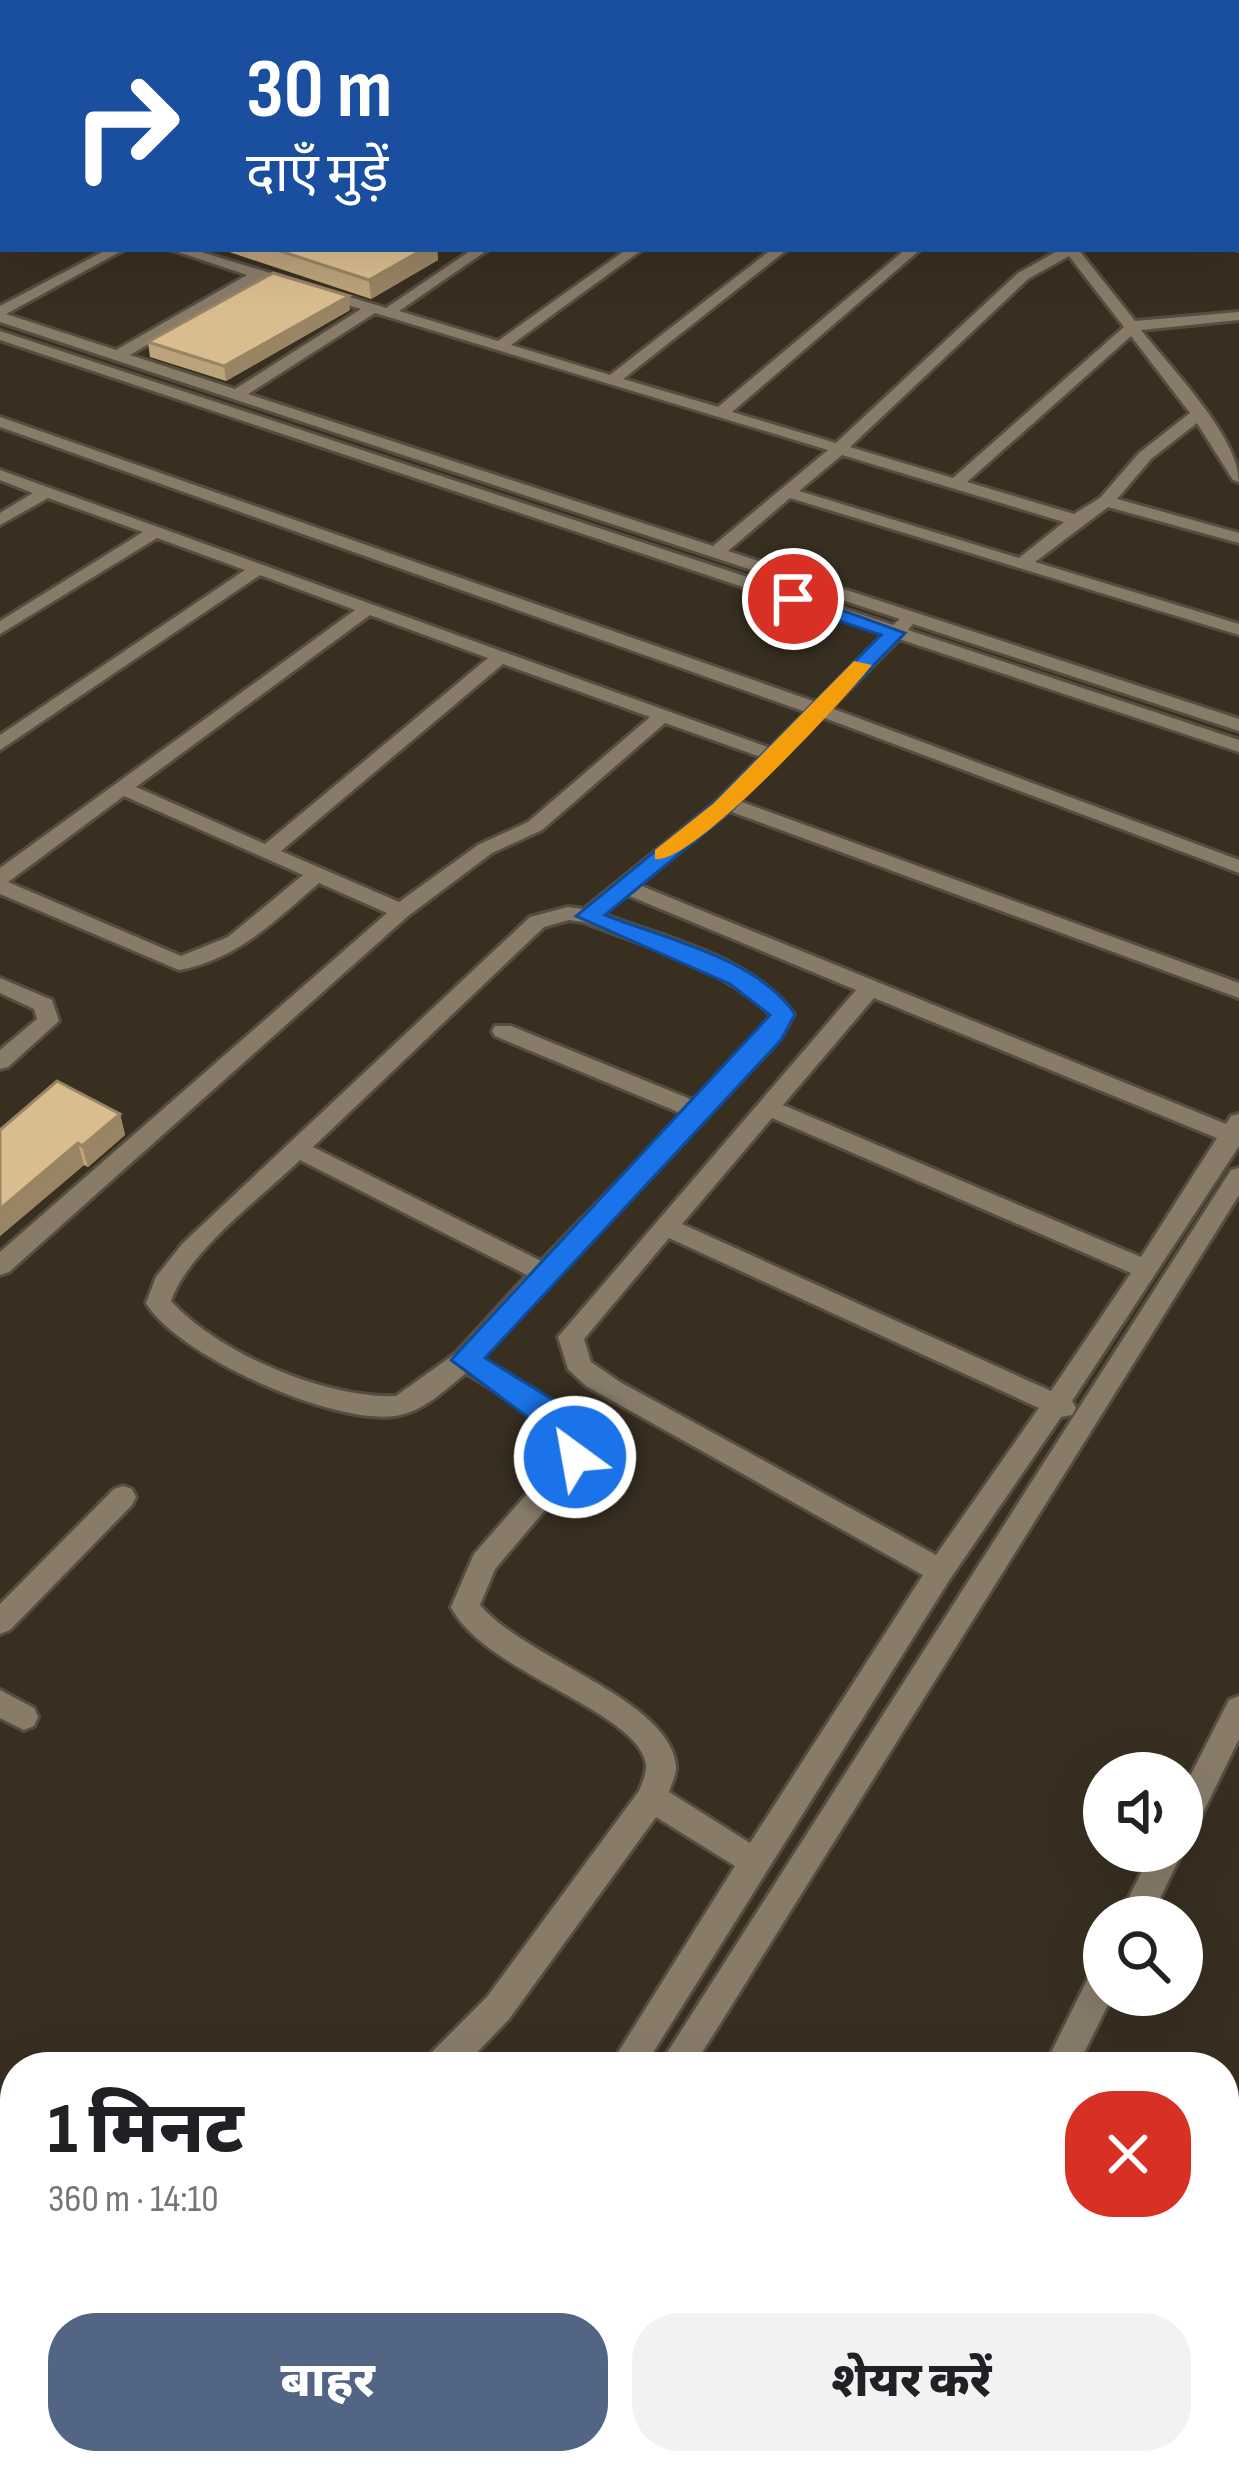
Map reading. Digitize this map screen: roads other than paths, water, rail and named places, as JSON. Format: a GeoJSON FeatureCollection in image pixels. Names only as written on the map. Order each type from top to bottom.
{"type":"FeatureCollection","features":[{"type":"Feature","properties":{"kind":"street"},"geometry":{"type":"LineString","coordinates":[[0,315],[113,252]]}},
{"type":"Feature","properties":{"kind":"street"},"geometry":{"type":"LineString","coordinates":[[186,252],[1076,520]]}},
{"type":"Feature","properties":{"kind":"street"},"geometry":{"type":"LineString","coordinates":[[236,394],[477,252]]}},
{"type":"Feature","properties":{"kind":"street"},"geometry":{"type":"LineString","coordinates":[[499,347],[632,252]]}},
{"type":"Feature","properties":{"kind":"street"},"geometry":{"type":"LineString","coordinates":[[611,381],[777,252]]}},
{"type":"Feature","properties":{"kind":"street"},"geometry":{"type":"LineString","coordinates":[[720,414],[910,252]]}},
{"type":"Feature","properties":{"kind":"street"},"geometry":{"type":"LineString","coordinates":[[715,553],[839,449],[1023,276],[1066,252]]}},
{"type":"Feature","properties":{"kind":"street"},"geometry":{"type":"LineString","coordinates":[[1073,252],[1237,469]]}},
{"type":"Feature","properties":{"kind":"street"},"geometry":{"type":"LineString","coordinates":[[117,356],[258,274]]}},
{"type":"Feature","properties":{"kind":"street"},"geometry":{"type":"LineString","coordinates":[[0,315],[1239,725]]}},
{"type":"Feature","properties":{"kind":"street"},"geometry":{"type":"LineString","coordinates":[[955,484],[1133,326],[1239,316]]}},
{"type":"Feature","properties":{"kind":"street"},"geometry":{"type":"LineString","coordinates":[[0,335],[1239,746]]}},
{"type":"Feature","properties":{"kind":"street"},"geometry":{"type":"LineString","coordinates":[[1022,564],[1106,501],[1145,456],[1199,414]]}},
{"type":"Feature","properties":{"kind":"street"},"geometry":{"type":"LineString","coordinates":[[0,422],[817,709],[1239,867]]}},
{"type":"Feature","properties":{"kind":"street"},"geometry":{"type":"LineString","coordinates":[[0,475],[772,755]]}},
{"type":"Feature","properties":{"kind":"street"},"geometry":{"type":"LineString","coordinates":[[0,520],[46,492]]}},
{"type":"Feature","properties":{"kind":"street"},"geometry":{"type":"LineString","coordinates":[[789,493],[1239,630]]}},
{"type":"Feature","properties":{"kind":"street"},"geometry":{"type":"LineString","coordinates":[[1106,501],[1239,538]]}},
{"type":"Feature","properties":{"kind":"street"},"geometry":{"type":"LineString","coordinates":[[0,629],[155,532]]}},
{"type":"Feature","properties":{"kind":"street"},"geometry":{"type":"LineString","coordinates":[[0,744],[257,568]]}},
{"type":"Feature","properties":{"kind":"street"},"geometry":{"type":"LineString","coordinates":[[317,874],[226,949],[202,961],[179,963],[0,882],[367,608]]}},
{"type":"Feature","properties":{"kind":"street"},"geometry":{"type":"LineString","coordinates":[[588,916],[726,803],[911,617]]}},
{"type":"Feature","properties":{"kind":"street"},"geometry":{"type":"LineString","coordinates":[[268,852],[500,656]]}},
{"type":"Feature","properties":{"kind":"street"},"geometry":{"type":"LineString","coordinates":[[0,1265],[401,911],[485,849],[535,826],[662,716]]}},
{"type":"Feature","properties":{"kind":"street"},"geometry":{"type":"LineString","coordinates":[[122,788],[401,911]]}},
{"type":"Feature","properties":{"kind":"street"},"geometry":{"type":"LineString","coordinates":[[726,803],[1239,991]]}},
{"type":"Feature","properties":{"kind":"street"},"geometry":{"type":"LineString","coordinates":[[624,886],[1236,1132],[940,1571],[634,2052]]}},
{"type":"Feature","properties":{"kind":"street"},"geometry":{"type":"LineString","coordinates":[[568,913],[588,916],[739,979],[768,996],[783,1014],[772,1034],[465,1360],[400,1406],[362,1409],[320,1399],[167,1318],[158,1304],[165,1283],[190,1250],[537,922],[568,913]]}},
{"type":"Feature","properties":{"kind":"street"},"geometry":{"type":"LineString","coordinates":[[0,985],[44,1005],[48,1021],[0,1062]]}},
{"type":"Feature","properties":{"kind":"street"},"geometry":{"type":"LineString","coordinates":[[870,988],[571,1337],[571,1354],[582,1370],[940,1571]]}},
{"type":"Feature","properties":{"kind":"street"},"geometry":{"type":"LineString","coordinates":[[503,1031],[698,1111]]}},
{"type":"Feature","properties":{"kind":"street"},"geometry":{"type":"LineString","coordinates":[[770,1108],[1146,1269]]}},
{"type":"Feature","properties":{"kind":"street"},"geometry":{"type":"LineString","coordinates":[[299,1150],[544,1273]]}},
{"type":"Feature","properties":{"kind":"street"},"geometry":{"type":"LineString","coordinates":[[683,2052],[1239,1176]]}},
{"type":"Feature","properties":{"kind":"street"},"geometry":{"type":"LineString","coordinates":[[667,1227],[1082,1417]]}},
{"type":"Feature","properties":{"kind":"street"},"geometry":{"type":"LineString","coordinates":[[455,2052],[498,2008],[666,1777],[664,1757],[648,1729],[476,1629],[465,1606],[484,1562],[575,1457],[576,1438],[545,1409],[465,1360]]}},
{"type":"Feature","properties":{"kind":"street"},"geometry":{"type":"LineString","coordinates":[[0,1622],[123,1497]]}},
{"type":"Feature","properties":{"kind":"street"},"geometry":{"type":"LineString","coordinates":[[1203,1781],[1239,1709]]}},
{"type":"Feature","properties":{"kind":"street"},"geometry":{"type":"LineString","coordinates":[[652,1798],[754,1862]]}},
{"type":"Feature","properties":{"kind":"street"},"geometry":{"type":"LineString","coordinates":[[773,1835],[806,1858]]}},
{"type":"Feature","properties":{"kind":"street"},"geometry":{"type":"LineString","coordinates":[[1068,2052],[1086,2016]]}}]}
